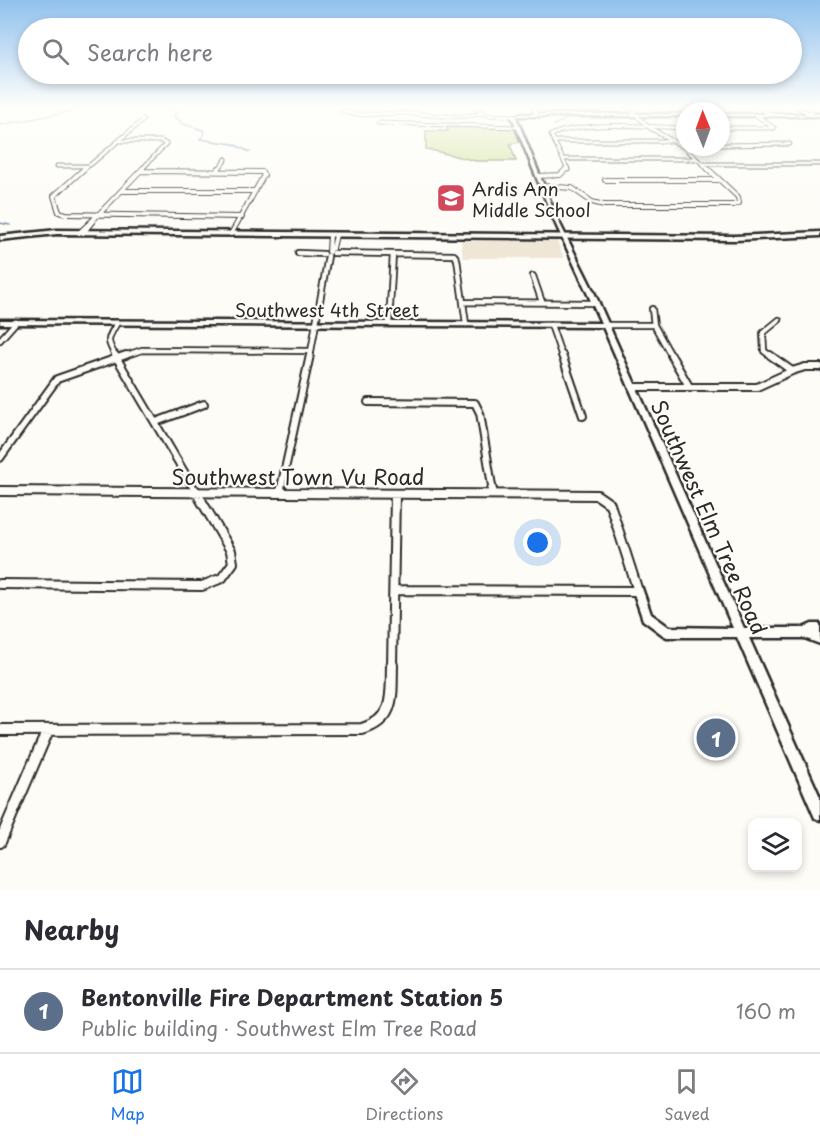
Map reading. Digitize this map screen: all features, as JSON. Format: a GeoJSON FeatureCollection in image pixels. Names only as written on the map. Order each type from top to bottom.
{"type":"FeatureCollection","features":[{"type":"Feature","properties":{"kind":"main road"},"geometry":{"type":"LineString","coordinates":[[0,238],[32,234],[81,233],[765,238],[820,234]]}},
{"type":"Feature","properties":{"kind":"street"},"geometry":{"type":"LineString","coordinates":[[111,148],[54,196],[59,212],[98,216],[242,217]]}},
{"type":"Feature","properties":{"kind":"street"},"geometry":{"type":"LineString","coordinates":[[81,233],[163,148]]}},
{"type":"Feature","properties":{"kind":"street","name":"Southwest Elm Tree Road"},"geometry":{"type":"LineString","coordinates":[[526,148],[820,813]]}},
{"type":"Feature","properties":{"kind":"street"},"geometry":{"type":"LineString","coordinates":[[538,176],[560,176],[568,170],[557,148]]}},
{"type":"Feature","properties":{"kind":"street"},"geometry":{"type":"LineString","coordinates":[[543,186],[565,186],[580,192],[587,201],[604,205],[733,205],[740,203],[740,200],[694,156]]}},
{"type":"Feature","properties":{"kind":"street"},"geometry":{"type":"LineString","coordinates":[[217,171],[226,159]]}},
{"type":"Feature","properties":{"kind":"street"},"geometry":{"type":"LineString","coordinates":[[564,159],[697,159]]}},
{"type":"Feature","properties":{"kind":"street"},"geometry":{"type":"LineString","coordinates":[[702,164],[820,164]]}},
{"type":"Feature","properties":{"kind":"street"},"geometry":{"type":"LineString","coordinates":[[57,165],[88,166]]}},
{"type":"Feature","properties":{"kind":"street"},"geometry":{"type":"LineString","coordinates":[[141,171],[262,172],[264,175],[233,234]]}},
{"type":"Feature","properties":{"kind":"street"},"geometry":{"type":"LineString","coordinates":[[605,180],[720,180]]}},
{"type":"Feature","properties":{"kind":"street"},"geometry":{"type":"LineString","coordinates":[[121,191],[255,191]]}},
{"type":"Feature","properties":{"kind":"street"},"geometry":{"type":"LineString","coordinates":[[280,493],[311,351],[314,324],[329,253],[333,248],[333,235]]}},
{"type":"Feature","properties":{"kind":"street"},"geometry":{"type":"LineString","coordinates":[[298,254],[450,254],[457,259],[466,324]]}},
{"type":"Feature","properties":{"kind":"street"},"geometry":{"type":"LineString","coordinates":[[389,324],[393,254]]}},
{"type":"Feature","properties":{"kind":"street"},"geometry":{"type":"LineString","coordinates":[[533,276],[542,302]]}},
{"type":"Feature","properties":{"kind":"street"},"geometry":{"type":"LineString","coordinates":[[464,302],[595,303]]}},
{"type":"Feature","properties":{"kind":"street"},"geometry":{"type":"LineString","coordinates":[[652,309],[654,325],[690,388]]}},
{"type":"Feature","properties":{"kind":"street"},"geometry":{"type":"LineString","coordinates":[[779,320],[763,333],[764,351],[792,371]]}},
{"type":"Feature","properties":{"kind":"street","name":"Southwest 4th Street"},"geometry":{"type":"LineString","coordinates":[[0,322],[654,325]]}},
{"type":"Feature","properties":{"kind":"street"},"geometry":{"type":"LineString","coordinates":[[0,340],[16,322]]}},
{"type":"Feature","properties":{"kind":"street"},"geometry":{"type":"LineString","coordinates":[[0,584],[202,586],[217,581],[233,563],[234,555],[108,338],[117,323]]}},
{"type":"Feature","properties":{"kind":"street"},"geometry":{"type":"LineString","coordinates":[[551,324],[583,416]]}},
{"type":"Feature","properties":{"kind":"street"},"geometry":{"type":"LineString","coordinates":[[0,458],[57,379],[69,373],[147,350],[311,351]]}},
{"type":"Feature","properties":{"kind":"street"},"geometry":{"type":"LineString","coordinates":[[633,387],[757,387],[792,371],[805,367],[820,367]]}},
{"type":"Feature","properties":{"kind":"street"},"geometry":{"type":"LineString","coordinates":[[368,402],[475,403],[478,407],[493,494]]}},
{"type":"Feature","properties":{"kind":"street"},"geometry":{"type":"LineString","coordinates":[[156,422],[204,404]]}},
{"type":"Feature","properties":{"kind":"street","name":"Southwest Town Vu Road"},"geometry":{"type":"LineString","coordinates":[[0,491],[597,495],[610,504],[638,591]]}},
{"type":"Feature","properties":{"kind":"street"},"geometry":{"type":"LineString","coordinates":[[0,730],[362,729],[378,725],[387,715],[391,700],[395,590],[395,494]]}},
{"type":"Feature","properties":{"kind":"street"},"geometry":{"type":"LineString","coordinates":[[395,590],[638,591],[647,617],[667,632],[804,633],[820,639]]}},
{"type":"Feature","properties":{"kind":"street"},"geometry":{"type":"LineString","coordinates":[[804,633],[812,629],[820,629]]}},
{"type":"Feature","properties":{"kind":"street"},"geometry":{"type":"LineString","coordinates":[[0,842],[48,730]]}},
{"type":"Feature","properties":{"kind":"shaded area"},"geometry":{"type":"Polygon","coordinates":[[[461,241],[557,241],[564,258],[463,258],[461,241]]]}},
{"type":"Feature","properties":{"kind":"green space"},"geometry":{"type":"Polygon","coordinates":[[[511,148],[516,161],[476,161],[426,149],[511,148]]]}},
{"type":"Feature","properties":{"kind":"waterway"},"geometry":{"type":"LineString","coordinates":[[241,148],[250,152]]}},
{"type":"Feature","properties":{"kind":"waterway"},"geometry":{"type":"LineString","coordinates":[[0,223],[10,225]]}},
{"type":"Feature","properties":{"kind":"place","name":"Ardis Ann Middle School"},"geometry":{"type":"Point","coordinates":[451,198]}},
{"type":"Feature","properties":{"kind":"place","name":"Bentonville Fire Department Station 5"},"geometry":{"type":"Point","coordinates":[716,738]}}]}
